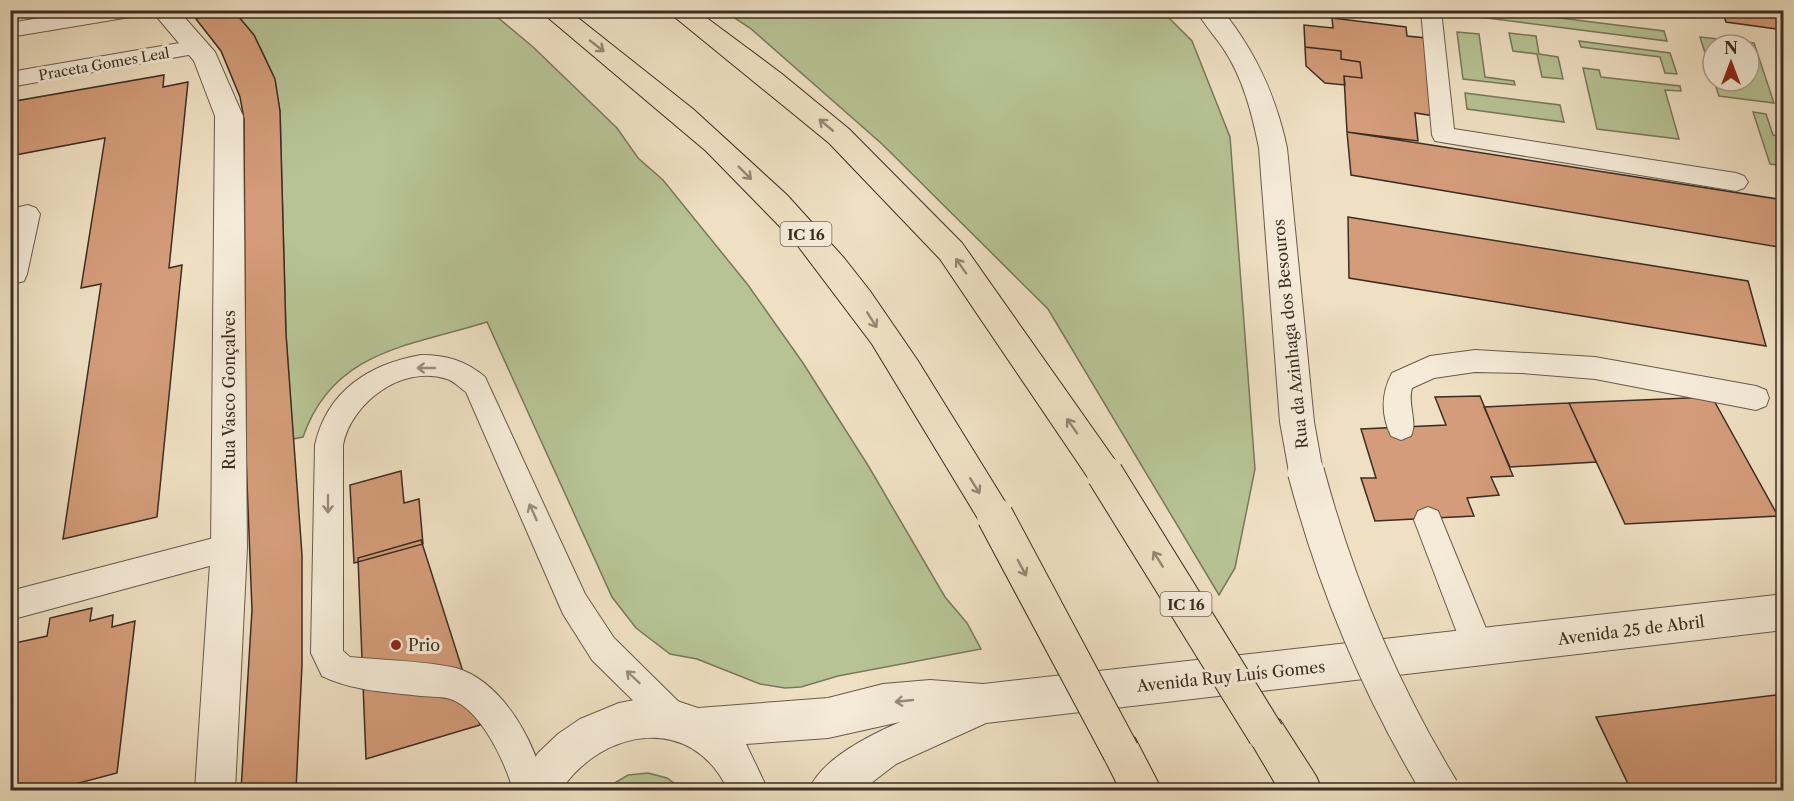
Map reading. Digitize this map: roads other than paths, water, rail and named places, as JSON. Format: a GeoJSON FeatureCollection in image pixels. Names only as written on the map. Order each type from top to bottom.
{"type":"FeatureCollection","features":[{"type":"Feature","properties":{"kind":"highway","name":"IC 16"},"geometry":{"type":"LineString","coordinates":[[551,10],[665,100],[806,233],[858,299],[994,516],[1142,790]]}},
{"type":"Feature","properties":{"kind":"highway","name":"IC 16"},"geometry":{"type":"LineString","coordinates":[[678,10],[756,68],[839,136],[951,251],[1105,474],[1302,790]]}},
{"type":"Feature","properties":{"kind":"street","name":"Rua Vasco Gonçalves"},"geometry":{"type":"LineString","coordinates":[[163,10],[206,58],[229,116],[229,548],[215,790]]}},
{"type":"Feature","properties":{"kind":"street","name":"Rua da Azinhaga dos Besouros"},"geometry":{"type":"LineString","coordinates":[[1208,10],[1234,41],[1246,62],[1258,87],[1267,116],[1273,148],[1297,422],[1318,519],[1343,593],[1373,666],[1413,747],[1441,790]]}},
{"type":"Feature","properties":{"kind":"street","name":"Avenida 25 de Abril"},"geometry":{"type":"LineString","coordinates":[[1478,648],[1784,612]]}},
{"type":"Feature","properties":{"kind":"street","name":"Avenida Ruy Luís Gomes"},"geometry":{"type":"LineString","coordinates":[[537,790],[546,774],[567,752],[592,733],[618,722],[646,717],[686,724],[828,718],[883,704],[930,699],[983,704],[1478,648]]}},
{"type":"Feature","properties":{"kind":"street","name":"Avenida Ruy Luís Gomes"},"geometry":{"type":"LineString","coordinates":[[829,790],[882,750],[983,704]]}},
{"type":"Feature","properties":{"kind":"street"},"geometry":{"type":"LineString","coordinates":[[686,724],[726,751],[738,766],[748,790]]}},
{"type":"Feature","properties":{"kind":"lane"},"geometry":{"type":"LineString","coordinates":[[10,30],[130,10]]}},
{"type":"Feature","properties":{"kind":"lane"},"geometry":{"type":"LineString","coordinates":[[1431,10],[1443,135],[1736,182]]}},
{"type":"Feature","properties":{"kind":"lane","name":"Praceta Gomes Leal"},"geometry":{"type":"LineString","coordinates":[[10,80],[197,47]]}},
{"type":"Feature","properties":{"kind":"lane"},"geometry":{"type":"LineString","coordinates":[[10,218],[28,214],[12,281]]}},
{"type":"Feature","properties":{"kind":"lane"},"geometry":{"type":"LineString","coordinates":[[1401,428],[1396,396],[1401,381],[1430,367],[1475,361],[1595,368],[1756,398]]}},
{"type":"Feature","properties":{"kind":"lane"},"geometry":{"type":"LineString","coordinates":[[529,790],[526,771],[519,756],[479,698],[468,689],[455,684],[348,672],[333,664],[327,653],[328,446],[338,416],[361,390],[393,371],[423,366],[454,369],[476,385],[574,604],[603,649],[686,724]]}},
{"type":"Feature","properties":{"kind":"lane"},"geometry":{"type":"LineString","coordinates":[[1428,520],[1478,648]]}},
{"type":"Feature","properties":{"kind":"lane"},"geometry":{"type":"LineString","coordinates":[[10,606],[229,548]]}},
{"type":"Feature","properties":{"kind":"place","name":"Prio"},"geometry":{"type":"Point","coordinates":[396,645]}}]}
